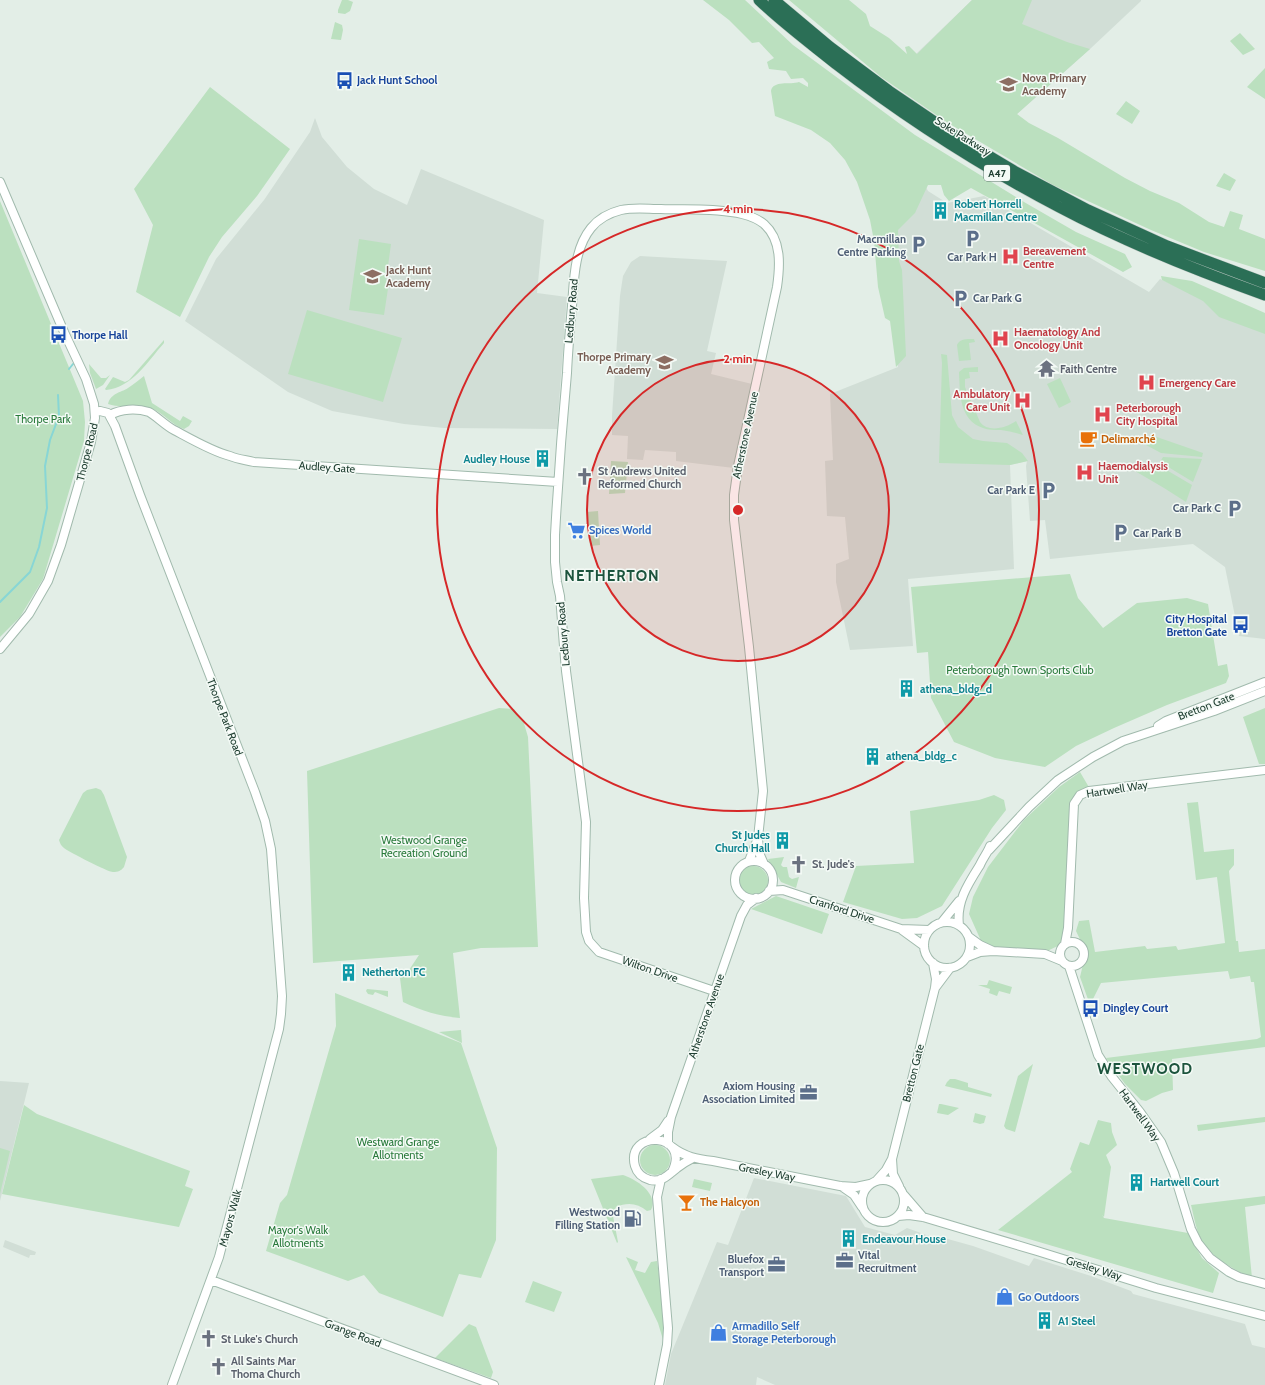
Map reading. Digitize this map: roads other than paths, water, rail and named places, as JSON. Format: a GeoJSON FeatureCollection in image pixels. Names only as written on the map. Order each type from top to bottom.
{"type":"FeatureCollection","features":[{"type":"Feature","properties":{"kind":"highway","name":"Soke Parkway"},"geometry":{"type":"LineString","coordinates":[[759,0],[866,87],[983,164],[1061,208],[1108,231],[1184,264],[1265,296]]}},
{"type":"Feature","properties":{"kind":"highway","name":"Soke Parkway"},"geometry":{"type":"LineString","coordinates":[[774,0],[830,47],[888,91],[957,137],[1014,171],[1095,214],[1167,246],[1265,282]]}},
{"type":"Feature","properties":{"kind":"street","name":"Thorpe Road"},"geometry":{"type":"LineString","coordinates":[[0,182],[64,332],[86,379],[95,412],[95,426],[91,442],[61,545],[48,581],[29,614],[0,649]]}},
{"type":"Feature","properties":{"kind":"street","name":"Atherstone Avenue"},"geometry":{"type":"LineString","coordinates":[[588,232],[602,218],[622,210],[632,208],[723,211],[743,214],[760,221],[769,230],[778,248],[779,272],[775,298],[738,466],[734,495],[734,520],[762,778],[762,803],[758,838],[760,855],[764,864]]}},
{"type":"Feature","properties":{"kind":"street","name":"Ledbury Road"},"geometry":{"type":"LineString","coordinates":[[588,232],[578,255],[574,275],[558,482],[555,562],[556,582],[560,596],[566,671],[586,822],[584,898],[586,932],[589,941]]}},
{"type":"Feature","properties":{"kind":"street","name":"Audley Gate"},"geometry":{"type":"LineString","coordinates":[[110,415],[124,410],[141,410],[149,412],[188,438],[228,456],[254,462],[558,482]]}},
{"type":"Feature","properties":{"kind":"street"},"geometry":{"type":"LineString","coordinates":[[95,412],[104,411],[110,415]]}},
{"type":"Feature","properties":{"kind":"street","name":"Thorpe Park Road"},"geometry":{"type":"LineString","coordinates":[[110,415],[265,820],[271,849],[282,996],[282,1014],[276,1047]]}},
{"type":"Feature","properties":{"kind":"street","name":"Bretton Gate"},"geometry":{"type":"LineString","coordinates":[[1149,732],[1166,721],[1265,682]]}},
{"type":"Feature","properties":{"kind":"street","name":"Bretton Gate"},"geometry":{"type":"LineString","coordinates":[[959,925],[958,913],[968,882],[989,850],[991,842],[1009,820],[1042,789],[1051,785],[1093,757],[1123,741],[1219,710],[1265,691]]}},
{"type":"Feature","properties":{"kind":"street","name":"Hartwell Way"},"geometry":{"type":"LineString","coordinates":[[1064,946],[1068,928],[1074,804],[1080,795],[1089,790],[1265,770]]}},
{"type":"Feature","properties":{"kind":"street","name":"Atherstone Avenue"},"geometry":{"type":"LineString","coordinates":[[749,861],[758,838]]}},
{"type":"Feature","properties":{"kind":"street"},"geometry":{"type":"LineString","coordinates":[[772,874],[772,885],[769,891],[762,897],[746,898],[740,894],[735,884],[736,873],[739,868],[749,861],[759,862],[764,864],[770,870],[772,874],[776,883],[783,890]]}},
{"type":"Feature","properties":{"kind":"street","name":"Cranford Drive"},"geometry":{"type":"LineString","coordinates":[[769,891],[783,890],[901,929],[929,930]]}},
{"type":"Feature","properties":{"kind":"street","name":"Atherstone Avenue"},"geometry":{"type":"LineString","coordinates":[[740,894],[741,916]]}},
{"type":"Feature","properties":{"kind":"street","name":"Atherstone Avenue"},"geometry":{"type":"LineString","coordinates":[[670,1145],[668,1132],[671,1117],[714,991],[741,916],[747,905],[756,898]]}},
{"type":"Feature","properties":{"kind":"street","name":"Bretton Gate"},"geometry":{"type":"LineString","coordinates":[[942,922],[962,898]]}},
{"type":"Feature","properties":{"kind":"street"},"geometry":{"type":"LineString","coordinates":[[993,951],[980,945],[969,937],[964,929],[952,922],[942,922],[929,930],[924,946],[925,952],[933,963],[938,966],[950,968],[957,966],[967,957],[980,952],[993,951],[1045,954],[1073,966],[1080,962]]}},
{"type":"Feature","properties":{"kind":"street"},"geometry":{"type":"LineString","coordinates":[[1068,928],[1084,952],[1075,981]]}},
{"type":"Feature","properties":{"kind":"street","name":"Cranford Drive"},"geometry":{"type":"LineString","coordinates":[[901,929],[924,946]]}},
{"type":"Feature","properties":{"kind":"street"},"geometry":{"type":"LineString","coordinates":[[967,957],[970,946],[969,937]]}},
{"type":"Feature","properties":{"kind":"street","name":"Wilton Drive"},"geometry":{"type":"LineString","coordinates":[[589,941],[599,952],[714,991]]}},
{"type":"Feature","properties":{"kind":"street"},"geometry":{"type":"LineString","coordinates":[[1045,954],[1064,946],[1069,942],[1077,943]]}},
{"type":"Feature","properties":{"kind":"street"},"geometry":{"type":"LineString","coordinates":[[1064,946],[1060,954],[1066,964]]}},
{"type":"Feature","properties":{"kind":"street","name":"Bretton Gate"},"geometry":{"type":"LineString","coordinates":[[873,1182],[886,1170],[892,1159],[935,988],[936,979],[933,963]]}},
{"type":"Feature","properties":{"kind":"street","name":"Hartwell Way"},"geometry":{"type":"LineString","coordinates":[[1066,964],[1075,981],[1101,1060],[1161,1142],[1174,1174],[1191,1229],[1198,1243],[1210,1258],[1229,1272],[1239,1277],[1265,1284]]}},
{"type":"Feature","properties":{"kind":"street","name":"Bretton Gate"},"geometry":{"type":"LineString","coordinates":[[935,988],[950,968]]}},
{"type":"Feature","properties":{"kind":"street","name":"Mayors Walk"},"geometry":{"type":"LineString","coordinates":[[172,1385],[219,1257],[276,1047]]}},
{"type":"Feature","properties":{"kind":"street","name":"Atherstone Avenue"},"geometry":{"type":"LineString","coordinates":[[649,1140],[662,1130],[671,1117]]}},
{"type":"Feature","properties":{"kind":"street"},"geometry":{"type":"LineString","coordinates":[[657,1197],[646,1178],[637,1170],[634,1158],[639,1147],[649,1140],[656,1139],[662,1140],[670,1145],[675,1153],[676,1159],[672,1172]]}},
{"type":"Feature","properties":{"kind":"street","name":"Gresley Way"},"geometry":{"type":"LineString","coordinates":[[670,1145],[680,1154],[693,1158],[840,1186],[856,1187],[873,1182]]}},
{"type":"Feature","properties":{"kind":"street"},"geometry":{"type":"LineString","coordinates":[[646,1178],[652,1180],[662,1179],[693,1158]]}},
{"type":"Feature","properties":{"kind":"street","name":"Bretton Gate"},"geometry":{"type":"LineString","coordinates":[[892,1159],[893,1174],[900,1187]]}},
{"type":"Feature","properties":{"kind":"street"},"geometry":{"type":"LineString","coordinates":[[658,1385],[667,1345],[668,1328],[657,1197],[662,1179]]}},
{"type":"Feature","properties":{"kind":"street"},"geometry":{"type":"LineString","coordinates":[[904,1196],[902,1210],[898,1216],[890,1221],[878,1222],[868,1215],[863,1207],[863,1195],[873,1182],[889,1180],[900,1187],[904,1196],[923,1217]]}},
{"type":"Feature","properties":{"kind":"street","name":"Gresley Way"},"geometry":{"type":"LineString","coordinates":[[840,1186],[854,1195],[863,1207]]}},
{"type":"Feature","properties":{"kind":"street","name":"Gresley Way"},"geometry":{"type":"LineString","coordinates":[[898,1216],[908,1215],[923,1217],[1156,1288],[1265,1316]]}},
{"type":"Feature","properties":{"kind":"street","name":"Grange Road"},"geometry":{"type":"LineString","coordinates":[[211,1280],[494,1385]]}},
{"type":"Feature","properties":{"kind":"waterway"},"geometry":{"type":"LineString","coordinates":[[69,369],[73,364]]}},
{"type":"Feature","properties":{"kind":"waterway"},"geometry":{"type":"LineString","coordinates":[[0,602],[30,572],[39,547],[47,508],[45,466],[50,440],[59,416],[58,395]]}},
{"type":"Feature","properties":{"kind":"place","name":"Jack Hunt School"},"geometry":{"type":"Point","coordinates":[344,80]}},
{"type":"Feature","properties":{"kind":"place","name":"Nova Primary Academy"},"geometry":{"type":"Point","coordinates":[1009,84]}},
{"type":"Feature","properties":{"kind":"place","name":"Robert Horrell Macmillan Centre"},"geometry":{"type":"Point","coordinates":[941,210]}},
{"type":"Feature","properties":{"kind":"place","name":"Car Park H"},"geometry":{"type":"Point","coordinates":[972,239]}},
{"type":"Feature","properties":{"kind":"place","name":"Macmillan Centre Parking"},"geometry":{"type":"Point","coordinates":[919,245]}},
{"type":"Feature","properties":{"kind":"place","name":"Bereavement Centre"},"geometry":{"type":"Point","coordinates":[1010,257]}},
{"type":"Feature","properties":{"kind":"place","name":"Jack Hunt Academy"},"geometry":{"type":"Point","coordinates":[373,276]}},
{"type":"Feature","properties":{"kind":"place","name":"Car Park G"},"geometry":{"type":"Point","coordinates":[960,298]}},
{"type":"Feature","properties":{"kind":"place","name":"Thorpe Hall"},"geometry":{"type":"Point","coordinates":[59,335]}},
{"type":"Feature","properties":{"kind":"place","name":"Haematology And Oncology Unit"},"geometry":{"type":"Point","coordinates":[1001,338]}},
{"type":"Feature","properties":{"kind":"place","name":"Thorpe Primary Academy"},"geometry":{"type":"Point","coordinates":[664,363]}},
{"type":"Feature","properties":{"kind":"place","name":"Faith Centre"},"geometry":{"type":"Point","coordinates":[1047,369]}},
{"type":"Feature","properties":{"kind":"place","name":"Emergency Care"},"geometry":{"type":"Point","coordinates":[1146,383]}},
{"type":"Feature","properties":{"kind":"place","name":"Ambulatory Care Unit"},"geometry":{"type":"Point","coordinates":[1023,400]}},
{"type":"Feature","properties":{"kind":"place","name":"Peterborough City Hospital"},"geometry":{"type":"Point","coordinates":[1103,414]}},
{"type":"Feature","properties":{"kind":"place","name":"Delimarché"},"geometry":{"type":"Point","coordinates":[1088,439]}},
{"type":"Feature","properties":{"kind":"place","name":"Audley House"},"geometry":{"type":"Point","coordinates":[543,459]}},
{"type":"Feature","properties":{"kind":"place","name":"Haemodialysis Unit"},"geometry":{"type":"Point","coordinates":[1085,472]}},
{"type":"Feature","properties":{"kind":"place","name":"St Andrews United Reformed Church"},"geometry":{"type":"Point","coordinates":[585,477]}},
{"type":"Feature","properties":{"kind":"place","name":"Car Park E"},"geometry":{"type":"Point","coordinates":[1048,490]}},
{"type":"Feature","properties":{"kind":"place","name":"Car Park C"},"geometry":{"type":"Point","coordinates":[1234,508]}},
{"type":"Feature","properties":{"kind":"place","name":"Spices World"},"geometry":{"type":"Point","coordinates":[576,530]}},
{"type":"Feature","properties":{"kind":"place","name":"Car Park B"},"geometry":{"type":"Point","coordinates":[1120,533]}},
{"type":"Feature","properties":{"kind":"place","name":"City Hospital Bretton Gate"},"geometry":{"type":"Point","coordinates":[1240,625]}},
{"type":"Feature","properties":{"kind":"place","name":"athena_bldg_d"},"geometry":{"type":"Point","coordinates":[907,689]}},
{"type":"Feature","properties":{"kind":"place","name":"athena_bldg_c"},"geometry":{"type":"Point","coordinates":[873,756]}},
{"type":"Feature","properties":{"kind":"place","name":"St Judes Church Hall"},"geometry":{"type":"Point","coordinates":[783,841]}},
{"type":"Feature","properties":{"kind":"place","name":"St. Jude's"},"geometry":{"type":"Point","coordinates":[799,864]}},
{"type":"Feature","properties":{"kind":"place","name":"Netherton FC"},"geometry":{"type":"Point","coordinates":[349,972]}},
{"type":"Feature","properties":{"kind":"place","name":"Dingley Court"},"geometry":{"type":"Point","coordinates":[1090,1008]}},
{"type":"Feature","properties":{"kind":"place","name":"Axiom Housing Association Limited"},"geometry":{"type":"Point","coordinates":[808,1092]}},
{"type":"Feature","properties":{"kind":"place","name":"Hartwell Court"},"geometry":{"type":"Point","coordinates":[1137,1182]}},
{"type":"Feature","properties":{"kind":"place","name":"The Halcyon"},"geometry":{"type":"Point","coordinates":[687,1202]}},
{"type":"Feature","properties":{"kind":"place","name":"Westwood Filling Station"},"geometry":{"type":"Point","coordinates":[633,1218]}},
{"type":"Feature","properties":{"kind":"place","name":"Endeavour House"},"geometry":{"type":"Point","coordinates":[849,1239]}},
{"type":"Feature","properties":{"kind":"place","name":"Vital Recruitment"},"geometry":{"type":"Point","coordinates":[845,1261]}},
{"type":"Feature","properties":{"kind":"place","name":"Bluefox Transport"},"geometry":{"type":"Point","coordinates":[777,1265]}},
{"type":"Feature","properties":{"kind":"place","name":"Go Outdoors"},"geometry":{"type":"Point","coordinates":[1005,1297]}},
{"type":"Feature","properties":{"kind":"place","name":"A1 Steel"},"geometry":{"type":"Point","coordinates":[1045,1321]}},
{"type":"Feature","properties":{"kind":"place","name":"Armadillo Self Storage Peterborough"},"geometry":{"type":"Point","coordinates":[719,1332]}},
{"type":"Feature","properties":{"kind":"place","name":"St Luke's Church"},"geometry":{"type":"Point","coordinates":[208,1339]}},
{"type":"Feature","properties":{"kind":"place","name":"All Saints Mar Thoma Church"},"geometry":{"type":"Point","coordinates":[218,1367]}},
{"type":"Feature","properties":{"kind":"district","name":"NETHERTON"},"geometry":{"type":"Point","coordinates":[612,576]}},
{"type":"Feature","properties":{"kind":"district","name":"WESTWOOD"},"geometry":{"type":"Point","coordinates":[1145,1069]}},
{"type":"Feature","properties":{"kind":"park label","name":"Thorpe Park"},"geometry":{"type":"Point","coordinates":[43,419]}},
{"type":"Feature","properties":{"kind":"park label","name":"Peterborough Town Sports Club"},"geometry":{"type":"Point","coordinates":[1020,670]}},
{"type":"Feature","properties":{"kind":"park label","name":"Westwood Grange Recreation Ground"},"geometry":{"type":"Point","coordinates":[424,846]}},
{"type":"Feature","properties":{"kind":"park label","name":"Westward Grange Allotments"},"geometry":{"type":"Point","coordinates":[398,1148]}},
{"type":"Feature","properties":{"kind":"park label","name":"Mayor's Walk Allotments"},"geometry":{"type":"Point","coordinates":[298,1236]}}]}
